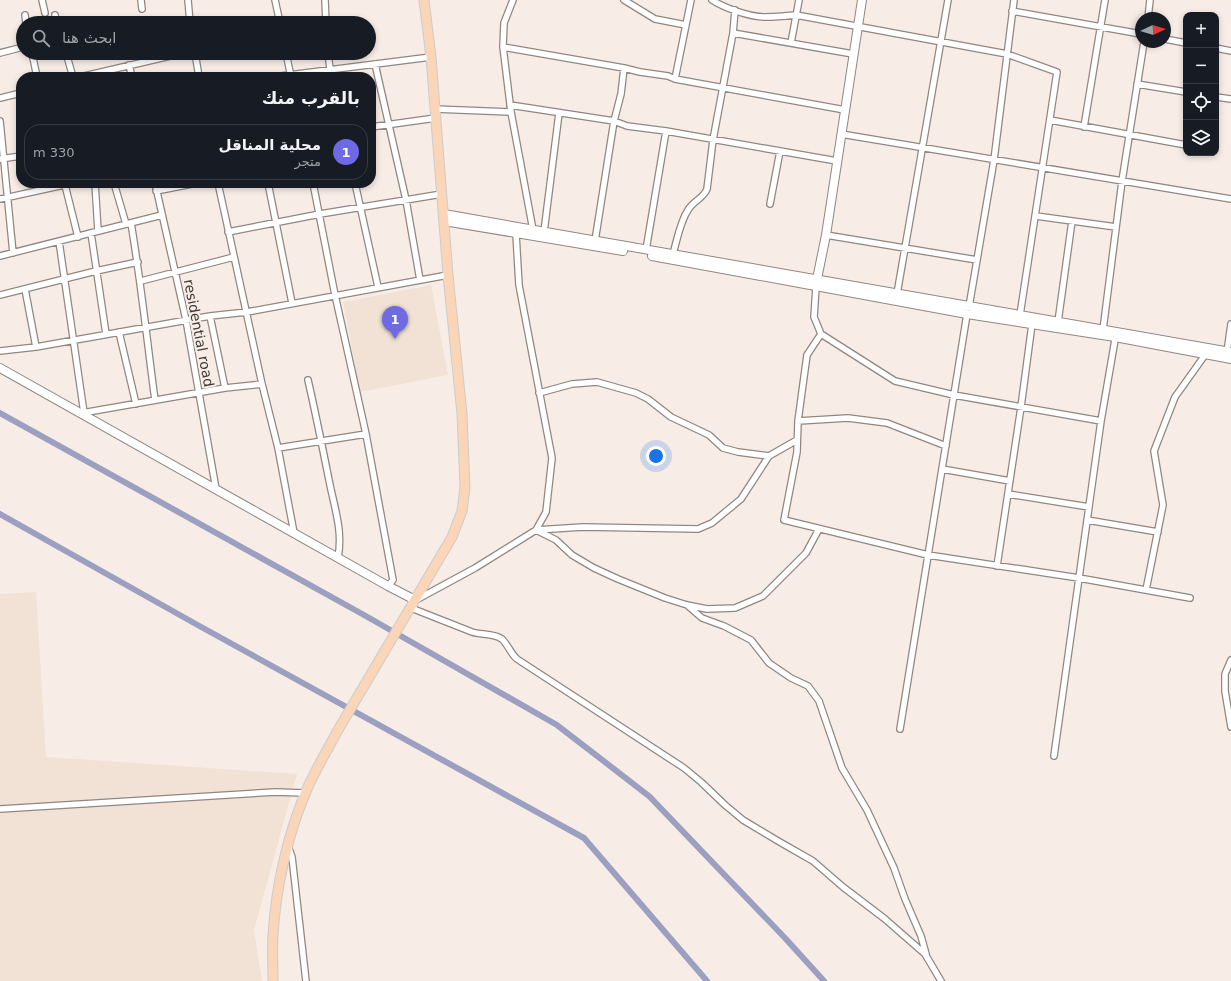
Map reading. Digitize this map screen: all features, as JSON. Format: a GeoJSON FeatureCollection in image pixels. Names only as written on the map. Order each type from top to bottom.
{"type":"FeatureCollection","features":[{"type":"Feature","properties":{"kind":"main road"},"geometry":{"type":"LineString","coordinates":[[274,981],[273,935],[281,878],[288,846],[306,793],[320,763],[452,537],[462,511],[465,488],[462,414],[448,275],[431,57],[424,0]]}},
{"type":"Feature","properties":{"kind":"street"},"geometry":{"type":"LineString","coordinates":[[42,0],[45,14]]}},
{"type":"Feature","properties":{"kind":"street"},"geometry":{"type":"LineString","coordinates":[[141,0],[142,9]]}},
{"type":"Feature","properties":{"kind":"street"},"geometry":{"type":"LineString","coordinates":[[275,0],[278,16]]}},
{"type":"Feature","properties":{"kind":"street"},"geometry":{"type":"LineString","coordinates":[[325,0],[326,16]]}},
{"type":"Feature","properties":{"kind":"street"},"geometry":{"type":"LineString","coordinates":[[513,0],[504,23],[504,47],[511,112],[533,230]]}},
{"type":"Feature","properties":{"kind":"street"},"geometry":{"type":"LineString","coordinates":[[624,0],[633,2],[655,18],[686,25]]}},
{"type":"Feature","properties":{"kind":"street"},"geometry":{"type":"LineString","coordinates":[[676,79],[691,0]]}},
{"type":"Feature","properties":{"kind":"street"},"geometry":{"type":"LineString","coordinates":[[712,0],[735,10],[764,17],[796,15],[858,25],[1007,54],[1057,72],[1020,315]]}},
{"type":"Feature","properties":{"kind":"street"},"geometry":{"type":"LineString","coordinates":[[791,43],[799,0]]}},
{"type":"Feature","properties":{"kind":"street"},"geometry":{"type":"LineString","coordinates":[[862,0],[826,235],[816,283],[814,317],[821,334],[895,381],[954,396],[1101,422]]}},
{"type":"Feature","properties":{"kind":"street"},"geometry":{"type":"LineString","coordinates":[[897,294],[948,0]]}},
{"type":"Feature","properties":{"kind":"street"},"geometry":{"type":"LineString","coordinates":[[900,729],[968,310],[994,160],[1014,0]]}},
{"type":"Feature","properties":{"kind":"street"},"geometry":{"type":"LineString","coordinates":[[1084,127],[1105,0]]}},
{"type":"Feature","properties":{"kind":"street"},"geometry":{"type":"LineString","coordinates":[[1149,12],[1150,0]]}},
{"type":"Feature","properties":{"kind":"street"},"geometry":{"type":"LineString","coordinates":[[188,3],[189,16]]}},
{"type":"Feature","properties":{"kind":"street"},"geometry":{"type":"LineString","coordinates":[[673,254],[687,211],[703,196],[706,191],[722,87],[733,33],[735,10]]}},
{"type":"Feature","properties":{"kind":"street"},"geometry":{"type":"LineString","coordinates":[[1012,11],[1135,33]]}},
{"type":"Feature","properties":{"kind":"street"},"geometry":{"type":"LineString","coordinates":[[733,33],[853,54]]}},
{"type":"Feature","properties":{"kind":"street"},"geometry":{"type":"LineString","coordinates":[[1171,40],[1183,42]]}},
{"type":"Feature","properties":{"kind":"street"},"geometry":{"type":"LineString","coordinates":[[504,47],[668,76],[676,79],[845,110]]}},
{"type":"Feature","properties":{"kind":"street"},"geometry":{"type":"LineString","coordinates":[[1103,330],[1122,181],[1143,48]]}},
{"type":"Feature","properties":{"kind":"street"},"geometry":{"type":"LineString","coordinates":[[0,52],[16,49]]}},
{"type":"Feature","properties":{"kind":"street"},"geometry":{"type":"LineString","coordinates":[[1219,49],[1231,51]]}},
{"type":"Feature","properties":{"kind":"street"},"geometry":{"type":"LineString","coordinates":[[313,72],[431,57]]}},
{"type":"Feature","properties":{"kind":"street"},"geometry":{"type":"LineString","coordinates":[[33,60],[36,72]]}},
{"type":"Feature","properties":{"kind":"street"},"geometry":{"type":"LineString","coordinates":[[68,60],[72,72]]}},
{"type":"Feature","properties":{"kind":"street"},"geometry":{"type":"LineString","coordinates":[[100,72],[152,60]]}},
{"type":"Feature","properties":{"kind":"street"},"geometry":{"type":"LineString","coordinates":[[196,60],[198,72]]}},
{"type":"Feature","properties":{"kind":"street"},"geometry":{"type":"LineString","coordinates":[[288,60],[290,72]]}},
{"type":"Feature","properties":{"kind":"street"},"geometry":{"type":"LineString","coordinates":[[328,60],[330,72]]}},
{"type":"Feature","properties":{"kind":"street"},"geometry":{"type":"LineString","coordinates":[[375,64],[406,200],[420,280]]}},
{"type":"Feature","properties":{"kind":"street"},"geometry":{"type":"LineString","coordinates":[[129,65],[131,72]]}},
{"type":"Feature","properties":{"kind":"street"},"geometry":{"type":"LineString","coordinates":[[596,241],[614,121],[621,94],[624,68]]}},
{"type":"Feature","properties":{"kind":"street"},"geometry":{"type":"LineString","coordinates":[[1137,84],[1183,92]]}},
{"type":"Feature","properties":{"kind":"street"},"geometry":{"type":"LineString","coordinates":[[0,98],[16,94]]}},
{"type":"Feature","properties":{"kind":"street"},"geometry":{"type":"LineString","coordinates":[[1219,97],[1231,99]]}},
{"type":"Feature","properties":{"kind":"street"},"geometry":{"type":"LineString","coordinates":[[510,105],[614,121],[627,126],[666,131],[837,161]]}},
{"type":"Feature","properties":{"kind":"street"},"geometry":{"type":"LineString","coordinates":[[376,126],[435,114],[511,112]]}},
{"type":"Feature","properties":{"kind":"street"},"geometry":{"type":"LineString","coordinates":[[544,232],[559,112]]}},
{"type":"Feature","properties":{"kind":"street"},"geometry":{"type":"LineString","coordinates":[[1050,120],[1183,144]]}},
{"type":"Feature","properties":{"kind":"street"},"geometry":{"type":"LineString","coordinates":[[0,121],[2,159],[8,197],[13,253]]}},
{"type":"Feature","properties":{"kind":"street"},"geometry":{"type":"LineString","coordinates":[[646,250],[666,131]]}},
{"type":"Feature","properties":{"kind":"street"},"geometry":{"type":"LineString","coordinates":[[841,134],[1231,199]]}},
{"type":"Feature","properties":{"kind":"street"},"geometry":{"type":"LineString","coordinates":[[770,204],[780,150]]}},
{"type":"Feature","properties":{"kind":"street"},"geometry":{"type":"LineString","coordinates":[[2,159],[16,157]]}},
{"type":"Feature","properties":{"kind":"street"},"geometry":{"type":"LineString","coordinates":[[0,199],[48,188]]}},
{"type":"Feature","properties":{"kind":"street"},"geometry":{"type":"LineString","coordinates":[[63,188],[78,237]]}},
{"type":"Feature","properties":{"kind":"street"},"geometry":{"type":"LineString","coordinates":[[96,188],[98,231]]}},
{"type":"Feature","properties":{"kind":"street"},"geometry":{"type":"LineString","coordinates":[[116,188],[129,223],[138,262],[155,400]]}},
{"type":"Feature","properties":{"kind":"street","name":"residential road"},"geometry":{"type":"LineString","coordinates":[[156,188],[186,320],[216,489]]}},
{"type":"Feature","properties":{"kind":"street"},"geometry":{"type":"LineString","coordinates":[[156,191],[171,188]]}},
{"type":"Feature","properties":{"kind":"street"},"geometry":{"type":"LineString","coordinates":[[219,188],[262,384],[278,448],[294,533]]}},
{"type":"Feature","properties":{"kind":"street"},"geometry":{"type":"LineString","coordinates":[[269,188],[292,303]]}},
{"type":"Feature","properties":{"kind":"street"},"geometry":{"type":"LineString","coordinates":[[314,188],[335,295],[366,434],[393,580],[388,586]]}},
{"type":"Feature","properties":{"kind":"street"},"geometry":{"type":"LineString","coordinates":[[356,188],[378,287]]}},
{"type":"Feature","properties":{"kind":"street"},"geometry":{"type":"LineString","coordinates":[[228,232],[320,214],[442,194]]}},
{"type":"Feature","properties":{"kind":"street"},"geometry":{"type":"LineString","coordinates":[[0,256],[162,215]]}},
{"type":"Feature","properties":{"kind":"street"},"geometry":{"type":"LineString","coordinates":[[1036,216],[1116,227]]}},
{"type":"Feature","properties":{"kind":"street"},"geometry":{"type":"LineString","coordinates":[[444,217],[533,230],[673,254],[816,283],[897,294],[1032,324],[1229,352],[1231,324]]}},
{"type":"Feature","properties":{"kind":"street"},"geometry":{"type":"LineString","coordinates":[[444,217],[516,234],[816,283],[968,310],[1020,315],[1103,330],[1116,335],[1205,355],[1231,359]]}},
{"type":"Feature","properties":{"kind":"street"},"geometry":{"type":"LineString","coordinates":[[1058,322],[1072,221]]}},
{"type":"Feature","properties":{"kind":"street"},"geometry":{"type":"LineString","coordinates":[[91,233],[106,334]]}},
{"type":"Feature","properties":{"kind":"street"},"geometry":{"type":"LineString","coordinates":[[516,234],[519,285],[552,458],[546,512],[536,530]]}},
{"type":"Feature","properties":{"kind":"street"},"geometry":{"type":"LineString","coordinates":[[826,235],[977,260]]}},
{"type":"Feature","properties":{"kind":"street"},"geometry":{"type":"LineString","coordinates":[[59,242],[83,413]]}},
{"type":"Feature","properties":{"kind":"street"},"geometry":{"type":"LineString","coordinates":[[141,281],[234,257]]}},
{"type":"Feature","properties":{"kind":"street"},"geometry":{"type":"LineString","coordinates":[[0,295],[65,278],[138,262]]}},
{"type":"Feature","properties":{"kind":"street"},"geometry":{"type":"LineString","coordinates":[[0,351],[36,347],[210,316],[247,312],[448,275]]}},
{"type":"Feature","properties":{"kind":"street"},"geometry":{"type":"LineString","coordinates":[[25,289],[36,347]]}},
{"type":"Feature","properties":{"kind":"street"},"geometry":{"type":"LineString","coordinates":[[210,316],[225,388]]}},
{"type":"Feature","properties":{"kind":"street"},"geometry":{"type":"LineString","coordinates":[[997,566],[1032,324]]}},
{"type":"Feature","properties":{"kind":"street"},"geometry":{"type":"LineString","coordinates":[[119,332],[136,404]]}},
{"type":"Feature","properties":{"kind":"street"},"geometry":{"type":"LineString","coordinates":[[821,334],[807,355],[798,421],[797,452],[784,520],[928,555],[1079,578],[1190,598]]}},
{"type":"Feature","properties":{"kind":"street"},"geometry":{"type":"LineString","coordinates":[[1054,756],[1101,422],[1116,335]]}},
{"type":"Feature","properties":{"kind":"street"},"geometry":{"type":"LineString","coordinates":[[1146,590],[1163,505],[1154,451],[1175,397],[1205,355]]}},
{"type":"Feature","properties":{"kind":"street"},"geometry":{"type":"LineString","coordinates":[[0,368],[83,413],[388,586],[413,604],[472,632],[499,637],[514,656],[521,662],[684,768],[743,820],[813,861],[843,887],[886,919],[922,951],[928,958],[941,981]]}},
{"type":"Feature","properties":{"kind":"street"},"geometry":{"type":"LineString","coordinates":[[308,380],[339,528],[340,546],[338,558]]}},
{"type":"Feature","properties":{"kind":"street"},"geometry":{"type":"LineString","coordinates":[[539,393],[566,386],[597,382],[636,393],[648,399],[671,417],[709,434],[723,448],[738,452],[769,456]]}},
{"type":"Feature","properties":{"kind":"street"},"geometry":{"type":"LineString","coordinates":[[83,413],[198,392],[262,384]]}},
{"type":"Feature","properties":{"kind":"street"},"geometry":{"type":"LineString","coordinates":[[798,421],[848,418],[887,422],[946,446]]}},
{"type":"Feature","properties":{"kind":"street"},"geometry":{"type":"LineString","coordinates":[[278,448],[366,434]]}},
{"type":"Feature","properties":{"kind":"street"},"geometry":{"type":"LineString","coordinates":[[413,604],[536,530],[583,527],[698,529],[712,523],[741,499],[769,456],[797,440]]}},
{"type":"Feature","properties":{"kind":"street"},"geometry":{"type":"LineString","coordinates":[[942,470],[1010,481]]}},
{"type":"Feature","properties":{"kind":"street"},"geometry":{"type":"LineString","coordinates":[[1008,494],[1089,506]]}},
{"type":"Feature","properties":{"kind":"street"},"geometry":{"type":"LineString","coordinates":[[1087,520],[1158,532]]}},
{"type":"Feature","properties":{"kind":"street"},"geometry":{"type":"LineString","coordinates":[[536,530],[556,540],[572,555],[594,568],[640,589],[688,605],[707,609],[735,608],[763,596],[806,553],[819,529]]}},
{"type":"Feature","properties":{"kind":"street"},"geometry":{"type":"LineString","coordinates":[[688,605],[702,618],[724,626],[751,640],[769,663],[791,678],[808,686],[819,701],[842,768],[867,810],[894,868],[905,900],[921,936],[928,958]]}},
{"type":"Feature","properties":{"kind":"street"},"geometry":{"type":"LineString","coordinates":[[1231,660],[1225,674],[1231,727]]}},
{"type":"Feature","properties":{"kind":"street"},"geometry":{"type":"LineString","coordinates":[[0,809],[275,792],[306,793]]}},
{"type":"Feature","properties":{"kind":"street"},"geometry":{"type":"LineString","coordinates":[[288,846],[292,857],[306,981]]}},
{"type":"Feature","properties":{"kind":"shaded area"},"geometry":{"type":"Polygon","coordinates":[[[431,285],[448,375],[360,392],[343,302],[431,285]]]}},
{"type":"Feature","properties":{"kind":"shaded area"},"geometry":{"type":"Polygon","coordinates":[[[36,592],[46,757],[297,774],[254,930],[262,981],[0,981],[0,594],[36,592]]]}},
{"type":"Feature","properties":{"kind":"waterway"},"geometry":{"type":"LineString","coordinates":[[0,413],[364,615],[557,725],[649,796],[785,938],[824,981]]}},
{"type":"Feature","properties":{"kind":"waterway"},"geometry":{"type":"LineString","coordinates":[[0,514],[584,838],[707,981]]}},
{"type":"Feature","properties":{"kind":"place","name":"محلية المناقل"},"geometry":{"type":"Point","coordinates":[395,339]}}]}
